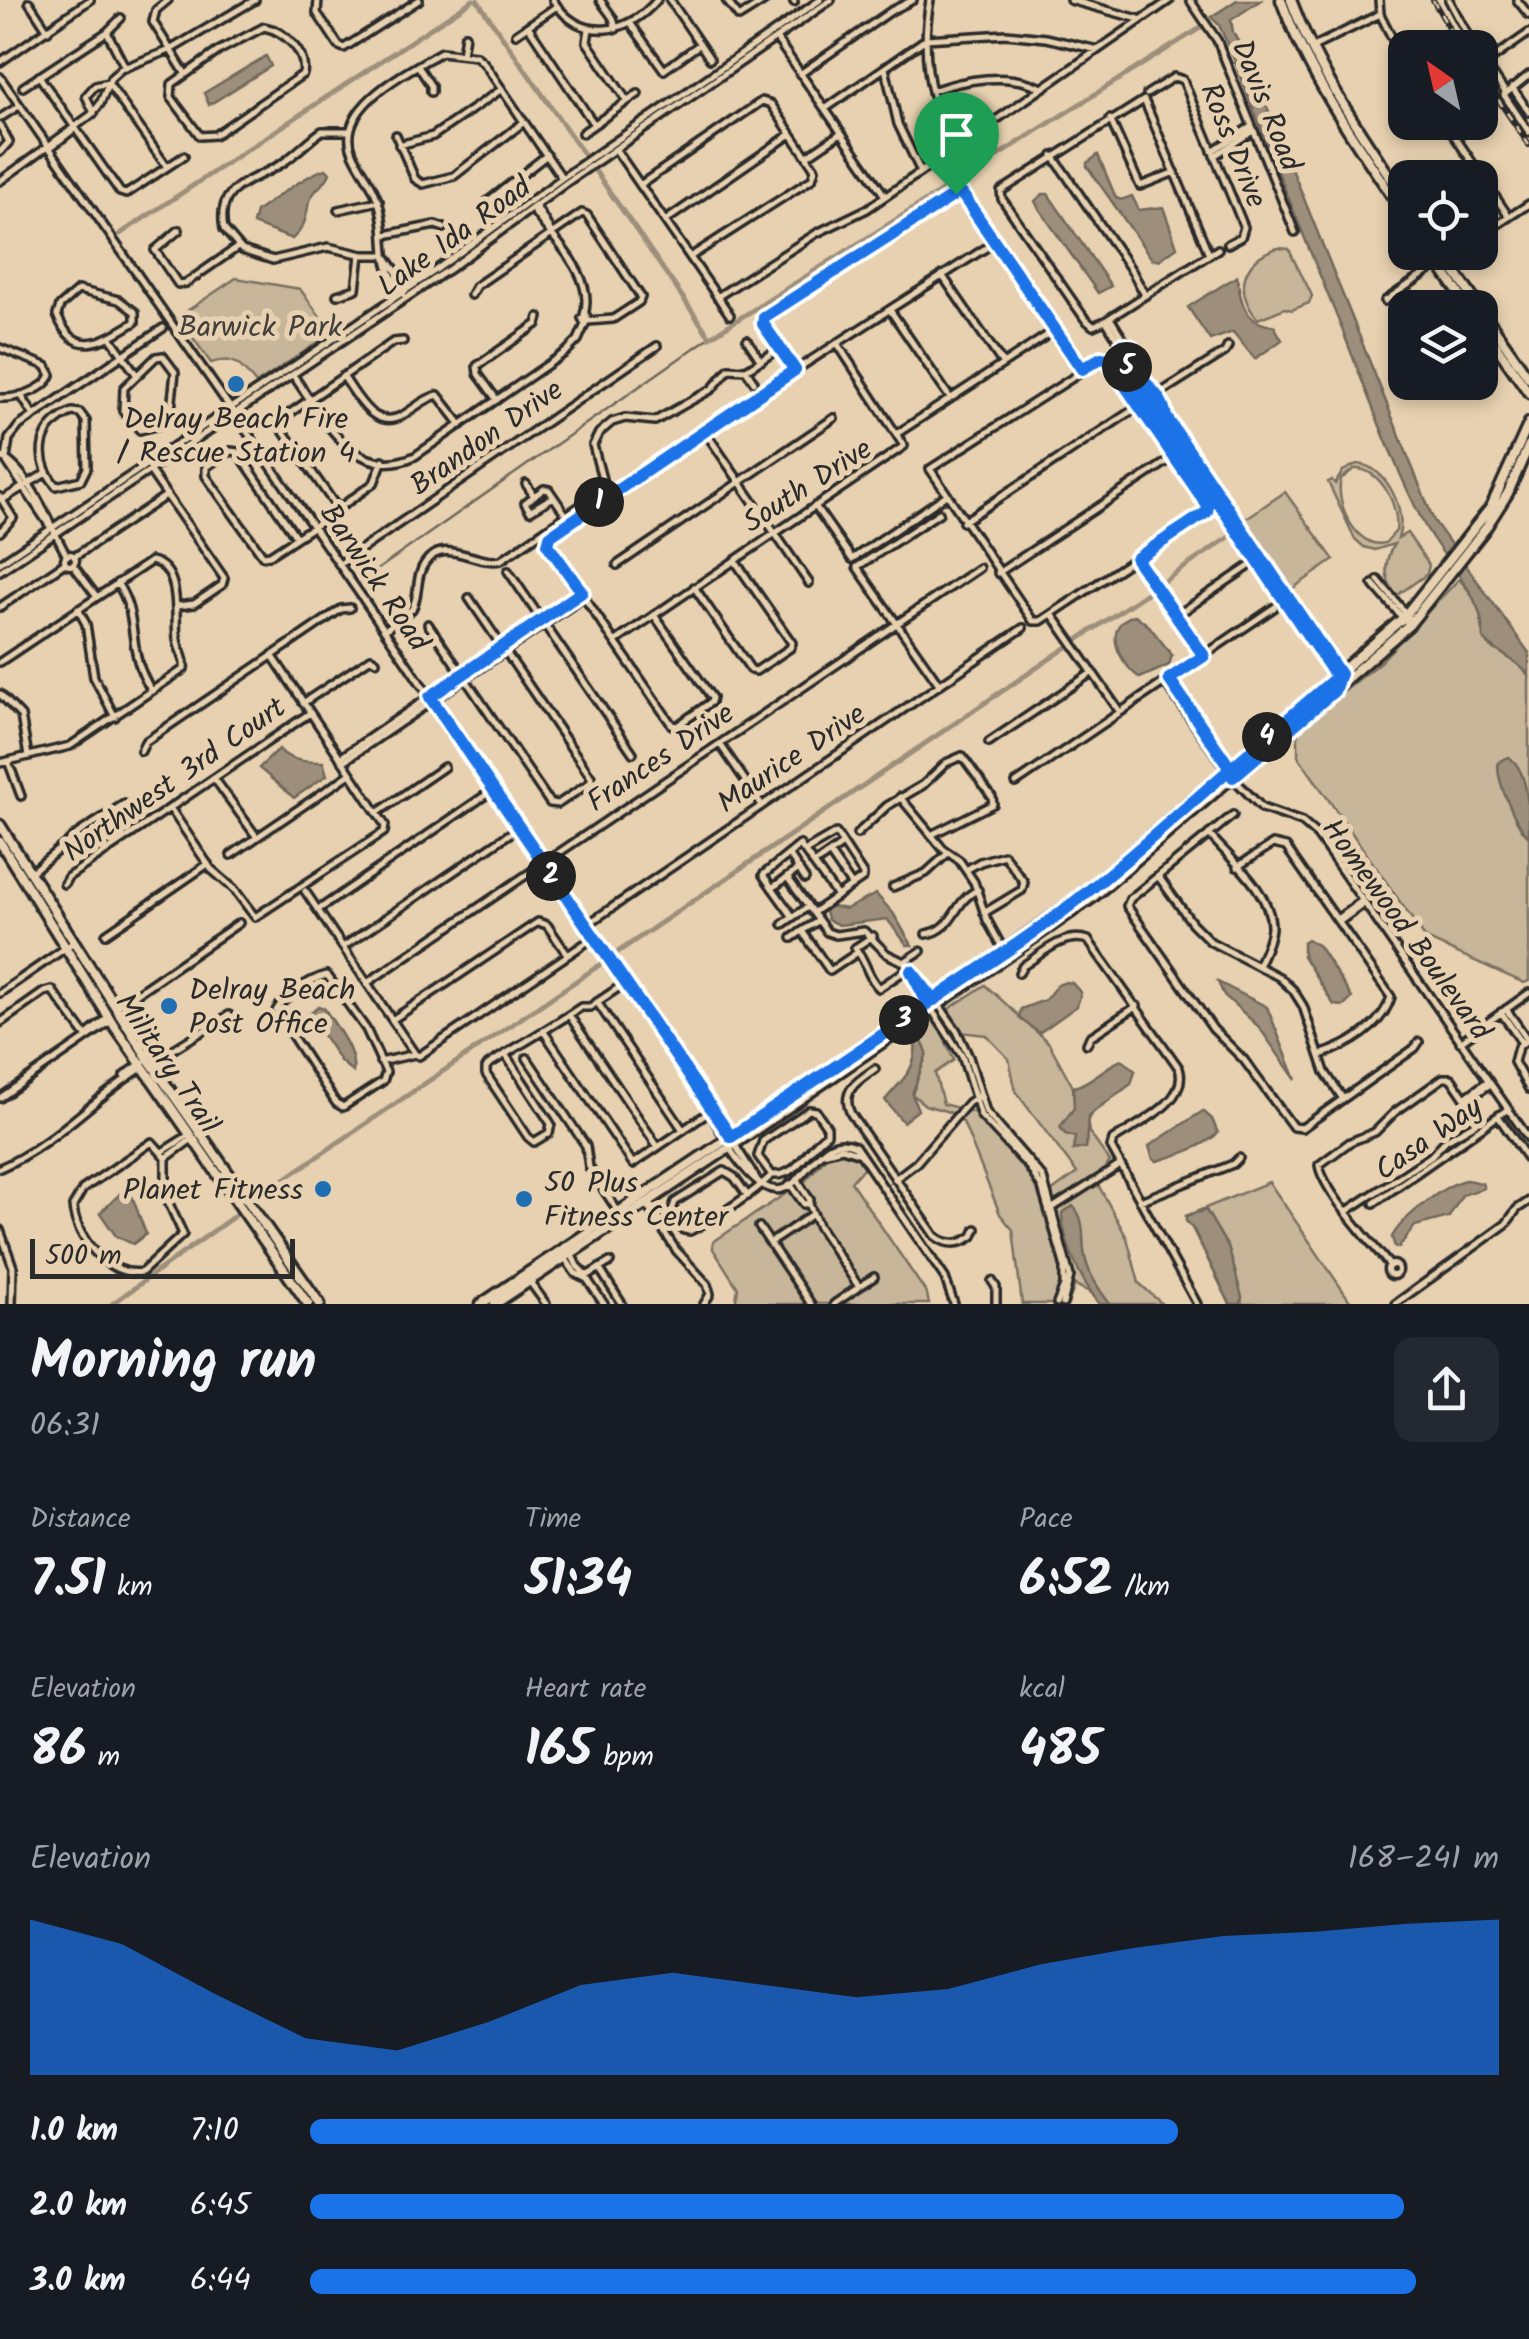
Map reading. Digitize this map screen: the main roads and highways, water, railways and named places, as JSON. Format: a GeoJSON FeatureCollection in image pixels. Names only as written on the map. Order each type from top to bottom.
{"type":"FeatureCollection","features":[{"type":"Feature","properties":{"kind":"main road"},"geometry":{"type":"LineString","coordinates":[[1281,0],[1348,132],[1388,190]]}},
{"type":"Feature","properties":{"kind":"main road"},"geometry":{"type":"LineString","coordinates":[[1291,0],[1306,50],[1388,174]]}},
{"type":"Feature","properties":{"kind":"main road"},"geometry":{"type":"LineString","coordinates":[[1451,270],[1466,290]]}},
{"type":"Feature","properties":{"kind":"main road"},"geometry":{"type":"LineString","coordinates":[[1498,334],[1529,378]]}},
{"type":"Feature","properties":{"kind":"main road"},"geometry":{"type":"LineString","coordinates":[[1498,349],[1529,393]]}},
{"type":"Feature","properties":{"kind":"main road"},"geometry":{"type":"LineString","coordinates":[[1482,526],[1529,423]]}},
{"type":"Feature","properties":{"kind":"main road"},"geometry":{"type":"LineString","coordinates":[[494,1304],[1006,955],[1144,848],[1334,691],[1408,620],[1447,571],[1508,492],[1529,445]]}},
{"type":"Feature","properties":{"kind":"main road"},"geometry":{"type":"LineString","coordinates":[[1231,774],[1339,676],[1408,620]]}},
{"type":"Feature","properties":{"kind":"main road"},"geometry":{"type":"LineString","coordinates":[[1334,691],[1339,676]]}},
{"type":"Feature","properties":{"kind":"main road","name":"Military Trail"},"geometry":{"type":"LineString","coordinates":[[0,825],[112,1016],[308,1304]]}},
{"type":"Feature","properties":{"kind":"main road","name":"Military Trail"},"geometry":{"type":"LineString","coordinates":[[0,842],[28,875]]}},
{"type":"Feature","properties":{"kind":"main road","name":"Military Trail"},"geometry":{"type":"LineString","coordinates":[[195,1134],[320,1304]]}},
{"type":"Feature","properties":{"kind":"main road"},"geometry":{"type":"LineString","coordinates":[[481,1304],[568,1256],[610,1228],[622,1214],[647,1203],[730,1142]]}},
{"type":"Feature","properties":{"kind":"waterway"},"geometry":{"type":"LineString","coordinates":[[120,234],[473,0]]}},
{"type":"Feature","properties":{"kind":"waterway"},"geometry":{"type":"LineString","coordinates":[[477,0],[710,337],[1205,25]]}},
{"type":"Feature","properties":{"kind":"waterway"},"geometry":{"type":"LineString","coordinates":[[361,581],[710,337]]}},
{"type":"Feature","properties":{"kind":"waterway"},"geometry":{"type":"LineString","coordinates":[[615,954],[1235,533]]}},
{"type":"Feature","properties":{"kind":"waterway"},"geometry":{"type":"LineString","coordinates":[[258,1197],[601,964]]}},
{"type":"Feature","properties":{"kind":"waterway"},"geometry":{"type":"LineString","coordinates":[[112,1304],[237,1214]]}},
{"type":"Feature","properties":{"kind":"railway"},"geometry":{"type":"LineString","coordinates":[[1433,0],[1450,30]]}},
{"type":"Feature","properties":{"kind":"railway"},"geometry":{"type":"LineString","coordinates":[[1498,99],[1529,145]]}},
{"type":"Feature","properties":{"kind":"place","name":"Delray Beach Fire / Rescue Station 4"},"geometry":{"type":"Point","coordinates":[236,384]}},
{"type":"Feature","properties":{"kind":"place","name":"Delray Beach Post Office"},"geometry":{"type":"Point","coordinates":[169,1006]}},
{"type":"Feature","properties":{"kind":"place","name":"Planet Fitness"},"geometry":{"type":"Point","coordinates":[323,1189]}},
{"type":"Feature","properties":{"kind":"place","name":"50 Plus Fitness Center"},"geometry":{"type":"Point","coordinates":[524,1199]}},
{"type":"Feature","properties":{"kind":"park label","name":"Barwick Park"},"geometry":{"type":"Point","coordinates":[260,326]}}]}
